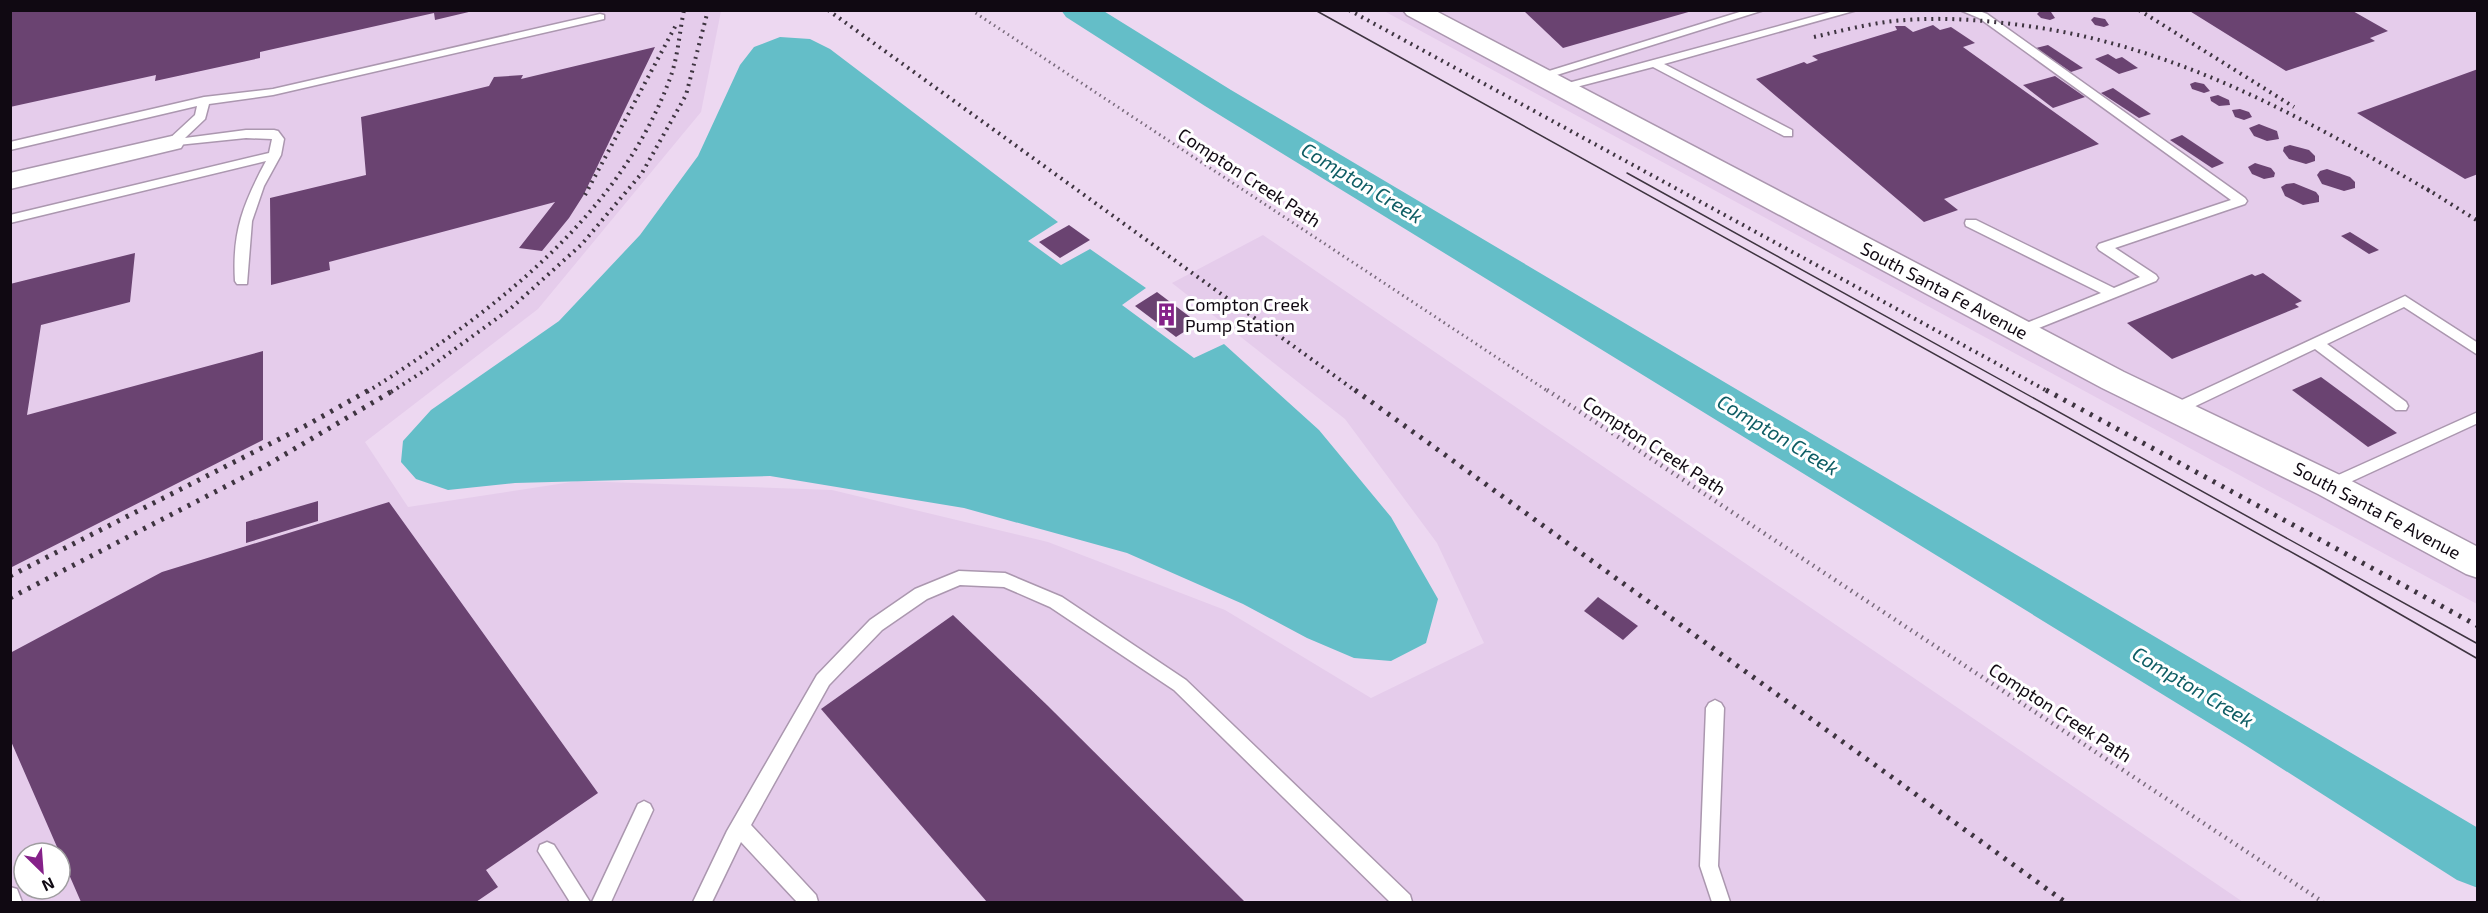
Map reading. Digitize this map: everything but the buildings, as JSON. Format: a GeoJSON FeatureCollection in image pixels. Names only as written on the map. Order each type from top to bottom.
{"type":"FeatureCollection","features":[{"type":"Feature","properties":{"kind":"main road","name":"South Santa Fe Avenue"},"geometry":{"type":"LineString","coordinates":[[1415,10],[2113,380],[2330,485],[2478,564]]}},
{"type":"Feature","properties":{"kind":"street"},"geometry":{"type":"LineString","coordinates":[[10,181],[172,143]]}},
{"type":"Feature","properties":{"kind":"lane"},"geometry":{"type":"LineString","coordinates":[[1551,82],[1759,10]]}},
{"type":"Feature","properties":{"kind":"lane"},"geometry":{"type":"LineString","coordinates":[[1551,82],[1654,63],[1851,10]]}},
{"type":"Feature","properties":{"kind":"lane"},"geometry":{"type":"LineString","coordinates":[[1965,10],[1983,16],[1994,23],[2241,201],[2104,247],[2151,278],[2019,331]]}},
{"type":"Feature","properties":{"kind":"lane"},"geometry":{"type":"LineString","coordinates":[[10,146],[204,101],[273,92],[600,16]]}},
{"type":"Feature","properties":{"kind":"lane"},"geometry":{"type":"LineString","coordinates":[[1654,63],[1788,133]]}},
{"type":"Feature","properties":{"kind":"lane"},"geometry":{"type":"LineString","coordinates":[[172,143],[201,116],[204,101]]}},
{"type":"Feature","properties":{"kind":"lane"},"geometry":{"type":"LineString","coordinates":[[172,143],[263,133],[274,134],[278,139],[275,154],[246,214],[239,252],[242,281]]}},
{"type":"Feature","properties":{"kind":"lane"},"geometry":{"type":"LineString","coordinates":[[10,219],[275,154]]}},
{"type":"Feature","properties":{"kind":"lane"},"geometry":{"type":"LineString","coordinates":[[1971,223],[2113,293]]}},
{"type":"Feature","properties":{"kind":"lane"},"geometry":{"type":"LineString","coordinates":[[2176,409],[2315,342],[2405,302],[2478,350]]}},
{"type":"Feature","properties":{"kind":"lane"},"geometry":{"type":"LineString","coordinates":[[2315,342],[2401,406]]}},
{"type":"Feature","properties":{"kind":"lane"},"geometry":{"type":"LineString","coordinates":[[2330,485],[2478,417]]}},
{"type":"Feature","properties":{"kind":"lane"},"geometry":{"type":"LineString","coordinates":[[702,903],[740,826],[823,680],[876,625],[921,594],[959,578],[1005,580],[1056,603],[1180,685],[1403,903]]}},
{"type":"Feature","properties":{"kind":"lane"},"geometry":{"type":"LineString","coordinates":[[1715,708],[1709,866],[1721,903]]}},
{"type":"Feature","properties":{"kind":"lane"},"geometry":{"type":"LineString","coordinates":[[601,903],[644,810]]}},
{"type":"Feature","properties":{"kind":"lane"},"geometry":{"type":"LineString","coordinates":[[740,826],[809,903]]}},
{"type":"Feature","properties":{"kind":"lane"},"geometry":{"type":"LineString","coordinates":[[547,851],[581,903]]}},
{"type":"Feature","properties":{"kind":"lane"},"geometry":{"type":"LineString","coordinates":[[10,896],[13,903]]}},
{"type":"Feature","properties":{"kind":"path","name":"Compton Creek Path"},"geometry":{"type":"LineString","coordinates":[[971,10],[2323,903]]}},
{"type":"Feature","properties":{"kind":"shaded area"},"geometry":{"type":"Polygon","coordinates":[[[10,11],[721,11],[701,112],[538,309],[365,442],[408,507],[578,481],[832,490],[1048,542],[1225,610],[1371,698],[1484,643],[1437,543],[1345,419],[1172,283],[1263,235],[2243,902],[11,902],[10,11]]]}},
{"type":"Feature","properties":{"kind":"shaded area"},"geometry":{"type":"Polygon","coordinates":[[[1384,11],[2477,11],[2477,604],[1384,11]]]}},
{"type":"Feature","properties":{"kind":"water"},"geometry":{"type":"Polygon","coordinates":[[[780,37],[810,39],[830,49],[1058,222],[1028,241],[1061,265],[1090,249],[1146,288],[1122,305],[1194,358],[1224,344],[1319,430],[1391,517],[1438,599],[1426,643],[1391,661],[1354,658],[1307,638],[1243,604],[1127,553],[964,508],[770,476],[515,483],[448,490],[416,479],[401,462],[403,441],[431,410],[559,321],[640,235],[698,156],[740,65],[754,47],[780,37]]]}},
{"type":"Feature","properties":{"kind":"waterway","name":"Compton Creek"},"geometry":{"type":"LineString","coordinates":[[1078,10],[1218,98],[2264,728],[2478,860]]}},
{"type":"Feature","properties":{"kind":"tram line"},"geometry":{"type":"LineString","coordinates":[[1315,10],[2318,567],[2478,659]]}},
{"type":"Feature","properties":{"kind":"tram line"},"geometry":{"type":"LineString","coordinates":[[1627,173],[2478,644]]}},
{"type":"Feature","properties":{"kind":"railway"},"geometry":{"type":"LineString","coordinates":[[367,392],[458,331],[502,297],[544,260],[617,178],[646,131],[669,81],[684,10]]}},
{"type":"Feature","properties":{"kind":"railway"},"geometry":{"type":"LineString","coordinates":[[391,392],[430,367],[510,309],[582,244],[642,173],[686,95],[708,10]]}},
{"type":"Feature","properties":{"kind":"railway"},"geometry":{"type":"LineString","coordinates":[[828,10],[1357,392]]}},
{"type":"Feature","properties":{"kind":"railway"},"geometry":{"type":"LineString","coordinates":[[1349,10],[2049,392]]}},
{"type":"Feature","properties":{"kind":"railway"},"geometry":{"type":"LineString","coordinates":[[2139,10],[2294,107]]}},
{"type":"Feature","properties":{"kind":"railway"},"geometry":{"type":"LineString","coordinates":[[1814,37],[1894,21],[1923,19],[1983,21],[2070,33],[2125,47],[2231,86],[2333,136],[2433,193]]}},
{"type":"Feature","properties":{"kind":"railway"},"geometry":{"type":"LineString","coordinates":[[585,195],[676,25]]}},
{"type":"Feature","properties":{"kind":"railway"},"geometry":{"type":"LineString","coordinates":[[2427,189],[2478,221]]}},
{"type":"Feature","properties":{"kind":"railway"},"geometry":{"type":"LineString","coordinates":[[10,576],[307,425],[369,390]]}},
{"type":"Feature","properties":{"kind":"railway"},"geometry":{"type":"LineString","coordinates":[[10,598],[267,465],[394,390]]}},
{"type":"Feature","properties":{"kind":"railway"},"geometry":{"type":"LineString","coordinates":[[1355,390],[2065,902]]}},
{"type":"Feature","properties":{"kind":"railway"},"geometry":{"type":"LineString","coordinates":[[2046,390],[2478,626]]}},
{"type":"Feature","properties":{"kind":"place","name":"Compton Creek Pump Station"},"geometry":{"type":"Point","coordinates":[1167,315]}}]}
